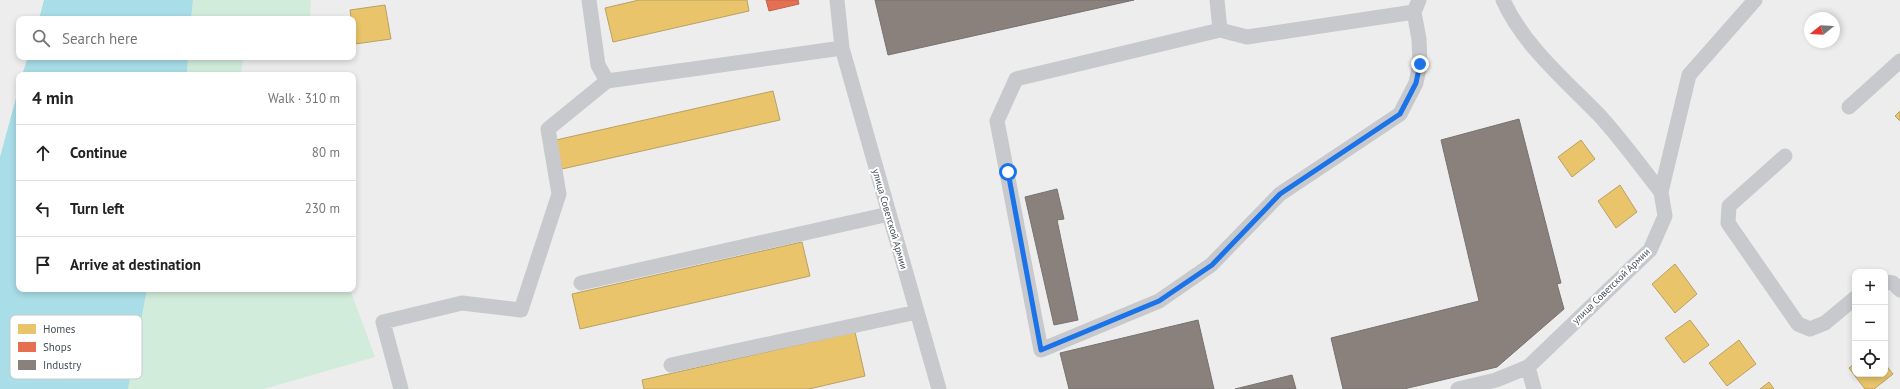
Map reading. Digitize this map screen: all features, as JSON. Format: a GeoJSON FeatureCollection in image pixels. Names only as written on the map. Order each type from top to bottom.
{"type":"FeatureCollection","features":[{"type":"Feature","properties":{"kind":"street"},"geometry":{"type":"LineString","coordinates":[[589,0],[598,65],[607,81]]}},
{"type":"Feature","properties":{"kind":"street","name":"улица Советской Армии"},"geometry":{"type":"LineString","coordinates":[[838,0],[842,48],[939,389]]}},
{"type":"Feature","properties":{"kind":"street"},"geometry":{"type":"LineString","coordinates":[[1217,0],[1220,30]]}},
{"type":"Feature","properties":{"kind":"street"},"geometry":{"type":"LineString","coordinates":[[1503,0],[1509,13],[1545,60],[1601,118],[1662,192]]}},
{"type":"Feature","properties":{"kind":"street","name":"улица Советской Армии"},"geometry":{"type":"LineString","coordinates":[[1458,389],[1496,380],[1528,367],[1650,250],[1665,216],[1662,192],[1690,75],[1755,0]]}},
{"type":"Feature","properties":{"kind":"street"},"geometry":{"type":"LineString","coordinates":[[1417,6],[1420,64],[1416,83],[1400,114],[1280,194],[1212,265],[1159,301],[1041,350],[997,121],[1016,79],[1220,30],[1248,37],[1417,6]]}},
{"type":"Feature","properties":{"kind":"street"},"geometry":{"type":"LineString","coordinates":[[401,389],[383,322],[462,302],[521,310],[558,194],[548,129],[607,81],[842,48]]}},
{"type":"Feature","properties":{"kind":"street"},"geometry":{"type":"LineString","coordinates":[[1849,107],[1900,61]]}},
{"type":"Feature","properties":{"kind":"street"},"geometry":{"type":"LineString","coordinates":[[1785,156],[1729,206],[1728,223],[1798,324],[1810,329],[1825,323],[1852,300]]}},
{"type":"Feature","properties":{"kind":"street"},"geometry":{"type":"LineString","coordinates":[[581,283],[889,214]]}},
{"type":"Feature","properties":{"kind":"street"},"geometry":{"type":"LineString","coordinates":[[1888,282],[1893,283],[1900,290]]}},
{"type":"Feature","properties":{"kind":"street"},"geometry":{"type":"LineString","coordinates":[[671,365],[917,312]]}},
{"type":"Feature","properties":{"kind":"street"},"geometry":{"type":"LineString","coordinates":[[1528,367],[1534,389]]}},
{"type":"Feature","properties":{"kind":"green space"},"geometry":{"type":"Polygon","coordinates":[[[193,0],[311,0],[310,16],[191,16],[193,0]]]}},
{"type":"Feature","properties":{"kind":"green space"},"geometry":{"type":"Polygon","coordinates":[[[188,60],[243,60],[241,72],[187,72],[188,60]]]}},
{"type":"Feature","properties":{"kind":"green space"},"geometry":{"type":"Polygon","coordinates":[[[146,292],[351,292],[375,357],[264,389],[128,389],[130,379],[142,379],[142,315],[146,292]]]}},
{"type":"Feature","properties":{"kind":"water"},"geometry":{"type":"Polygon","coordinates":[[[44,0],[193,0],[191,16],[40,16],[44,0]]]}},
{"type":"Feature","properties":{"kind":"water"},"geometry":{"type":"Polygon","coordinates":[[[27,60],[188,60],[187,72],[23,72],[27,60]]]}},
{"type":"Feature","properties":{"kind":"water"},"geometry":{"type":"Polygon","coordinates":[[[16,98],[16,292],[146,292],[142,315],[10,315],[10,379],[130,379],[128,389],[0,389],[0,157],[16,98]]]}},
{"type":"Feature","properties":{"kind":"building: Homes"},"geometry":{"type":"Polygon","coordinates":[[[639,0],[747,0],[749,11],[613,42],[605,8],[639,0]]]}},
{"type":"Feature","properties":{"kind":"building: Homes"},"geometry":{"type":"Polygon","coordinates":[[[385,5],[391,39],[356,44],[356,16],[351,16],[350,10],[385,5]]]}},
{"type":"Feature","properties":{"kind":"building: Homes"},"geometry":{"type":"Polygon","coordinates":[[[773,91],[780,120],[562,169],[556,140],[773,91]]]}},
{"type":"Feature","properties":{"kind":"building: Homes"},"geometry":{"type":"Polygon","coordinates":[[[1900,111],[1900,121],[1895,116],[1900,111]]]}},
{"type":"Feature","properties":{"kind":"building: Homes"},"geometry":{"type":"Polygon","coordinates":[[[1581,140],[1595,159],[1572,177],[1558,157],[1581,140]]]}},
{"type":"Feature","properties":{"kind":"building: Homes"},"geometry":{"type":"Polygon","coordinates":[[[1620,185],[1637,212],[1616,228],[1598,201],[1620,185]]]}},
{"type":"Feature","properties":{"kind":"building: Homes"},"geometry":{"type":"Polygon","coordinates":[[[802,242],[810,276],[580,329],[572,294],[802,242]]]}},
{"type":"Feature","properties":{"kind":"building: Homes"},"geometry":{"type":"Polygon","coordinates":[[[1675,264],[1697,294],[1675,313],[1652,284],[1675,264]]]}},
{"type":"Feature","properties":{"kind":"building: Homes"},"geometry":{"type":"Polygon","coordinates":[[[1690,320],[1709,345],[1684,363],[1665,338],[1690,320]]]}},
{"type":"Feature","properties":{"kind":"building: Homes"},"geometry":{"type":"Polygon","coordinates":[[[855,332],[865,376],[809,389],[644,389],[642,380],[855,332]]]}},
{"type":"Feature","properties":{"kind":"building: Homes"},"geometry":{"type":"Polygon","coordinates":[[[1739,340],[1756,364],[1727,386],[1709,363],[1739,340]]]}},
{"type":"Feature","properties":{"kind":"building: Homes"},"geometry":{"type":"Polygon","coordinates":[[[1888,368],[1893,374],[1874,389],[1865,389],[1856,377],[1888,377],[1888,368]]]}},
{"type":"Feature","properties":{"kind":"building: Homes"},"geometry":{"type":"Polygon","coordinates":[[[1769,382],[1774,389],[1760,389],[1769,382]]]}},
{"type":"Feature","properties":{"kind":"building: Shops"},"geometry":{"type":"Polygon","coordinates":[[[766,0],[798,0],[799,4],[769,11],[766,0]]]}},
{"type":"Feature","properties":{"kind":"building: Industry"},"geometry":{"type":"Polygon","coordinates":[[[875,0],[1134,0],[888,55],[875,0]]]}},
{"type":"Feature","properties":{"kind":"building: Industry"},"geometry":{"type":"Polygon","coordinates":[[[1519,119],[1561,283],[1557,284],[1564,309],[1497,367],[1404,389],[1343,389],[1331,338],[1479,301],[1441,140],[1519,119]]]}},
{"type":"Feature","properties":{"kind":"building: Industry"},"geometry":{"type":"Polygon","coordinates":[[[1057,189],[1064,219],[1057,220],[1078,320],[1054,325],[1025,197],[1057,189]]]}},
{"type":"Feature","properties":{"kind":"building: Industry"},"geometry":{"type":"Polygon","coordinates":[[[1198,320],[1214,389],[1069,389],[1060,353],[1198,320]]]}},
{"type":"Feature","properties":{"kind":"building: Industry"},"geometry":{"type":"Polygon","coordinates":[[[1292,375],[1296,389],[1235,389],[1292,375]]]}},
{"type":"Feature","properties":{"kind":"route"},"geometry":{"type":"LineString","coordinates":[[1008,172],[1041,350],[1159,301],[1212,265],[1280,194],[1400,114],[1416,83],[1420,64]]}}]}
